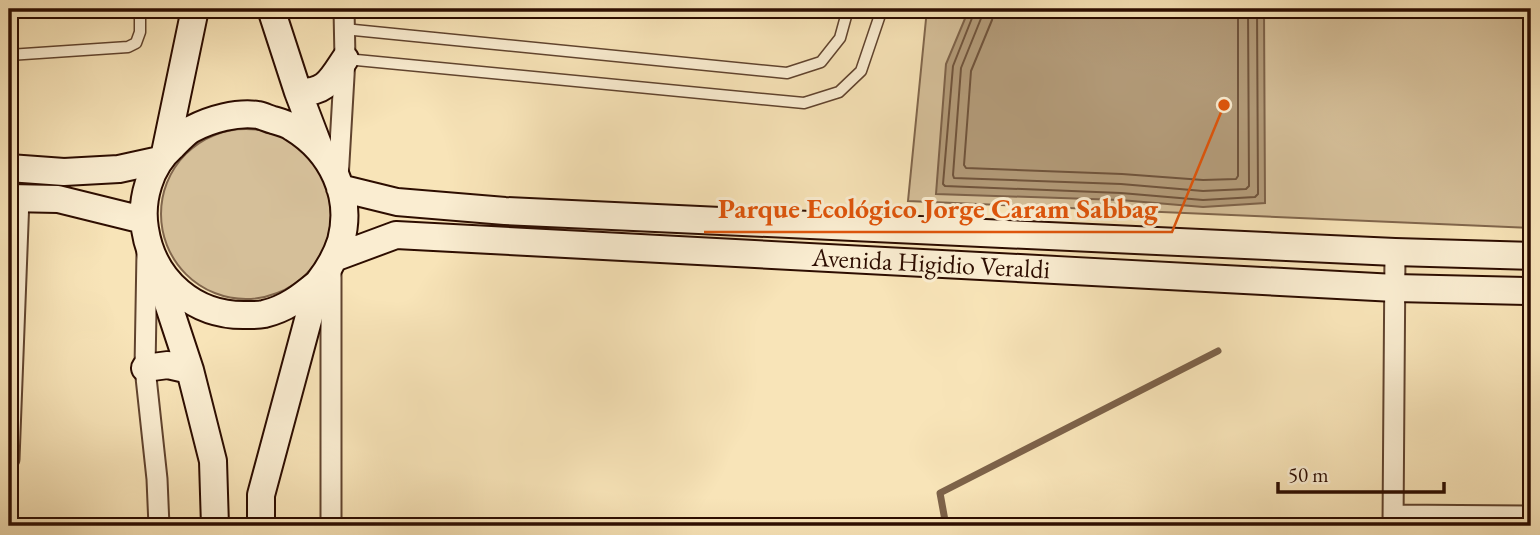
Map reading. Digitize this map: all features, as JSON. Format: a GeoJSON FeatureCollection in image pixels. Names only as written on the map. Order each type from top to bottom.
{"type":"FeatureCollection","features":[{"type":"Feature","properties":{"kind":"main road"},"geometry":{"type":"LineString","coordinates":[[195,9],[162,157],[150,179],[145,199],[148,241],[190,370],[214,461],[215,526]]}},
{"type":"Feature","properties":{"kind":"main road"},"geometry":{"type":"LineString","coordinates":[[271,9],[319,148]]}},
{"type":"Feature","properties":{"kind":"main road"},"geometry":{"type":"LineString","coordinates":[[298,92],[313,92],[329,83],[345,59]]}},
{"type":"Feature","properties":{"kind":"main road"},"geometry":{"type":"LineString","coordinates":[[9,168],[64,172],[119,169],[162,157],[191,130],[223,116],[258,115],[292,126],[319,148],[330,163],[339,183],[344,205],[341,242],[328,269],[261,495],[261,526]]}},
{"type":"Feature","properties":{"kind":"main road","name":"Avenida Higidio Veraldi"},"geometry":{"type":"LineString","coordinates":[[339,183],[397,202],[505,211],[1531,256]]}},
{"type":"Feature","properties":{"kind":"main road"},"geometry":{"type":"LineString","coordinates":[[14,198],[58,200],[148,241],[174,288],[200,306],[231,315],[263,314],[293,303],[328,269]]}},
{"type":"Feature","properties":{"kind":"main road"},"geometry":{"type":"LineString","coordinates":[[502,240],[505,211]]}},
{"type":"Feature","properties":{"kind":"main road","name":"Avenida Higidio Veraldi"},"geometry":{"type":"LineString","coordinates":[[328,269],[396,235],[1395,288],[1531,291]]}},
{"type":"Feature","properties":{"kind":"main road"},"geometry":{"type":"LineString","coordinates":[[145,368],[168,365],[190,370]]}},
{"type":"Feature","properties":{"kind":"street"},"geometry":{"type":"LineString","coordinates":[[339,183],[345,59],[344,9]]}},
{"type":"Feature","properties":{"kind":"street"},"geometry":{"type":"LineString","coordinates":[[9,459],[14,198]]}},
{"type":"Feature","properties":{"kind":"street"},"geometry":{"type":"LineString","coordinates":[[148,241],[145,368],[158,480],[159,526]]}},
{"type":"Feature","properties":{"kind":"street"},"geometry":{"type":"LineString","coordinates":[[1395,252],[1393,521],[1531,516]]}},
{"type":"Feature","properties":{"kind":"street"},"geometry":{"type":"LineString","coordinates":[[328,269],[331,526]]}},
{"type":"Feature","properties":{"kind":"lane"},"geometry":{"type":"LineString","coordinates":[[9,55],[128,47],[136,43],[140,32],[140,9]]}},
{"type":"Feature","properties":{"kind":"lane"},"geometry":{"type":"LineString","coordinates":[[345,29],[788,73],[821,62],[840,38],[848,9]]}},
{"type":"Feature","properties":{"kind":"lane"},"geometry":{"type":"LineString","coordinates":[[345,59],[804,103],[839,92],[861,71],[882,9]]}},
{"type":"Feature","properties":{"kind":"shaded area"},"geometry":{"type":"Polygon","coordinates":[[[927,9],[1531,9],[1531,228],[908,201],[927,9]]]}},
{"type":"Feature","properties":{"kind":"shaded area"},"geometry":{"type":"Polygon","coordinates":[[[246,129],[278,136],[306,154],[324,182],[331,214],[324,246],[306,274],[278,292],[246,299],[214,292],[186,274],[168,246],[161,214],[168,182],[186,154],[214,136],[246,129]]]}},
{"type":"Feature","properties":{"kind":"water"},"geometry":{"type":"Polygon","coordinates":[[[969,9],[1264,9],[1265,203],[1203,207],[1120,200],[936,194],[946,64],[969,9]]]}},
{"type":"Feature","properties":{"kind":"waterway"},"geometry":{"type":"LineString","coordinates":[[946,526],[940,493],[1218,351]]}},
{"type":"Feature","properties":{"kind":"place","name":"Parque Ecológico Jorge Caram Sabbag"},"geometry":{"type":"Point","coordinates":[1224,105]}}]}
